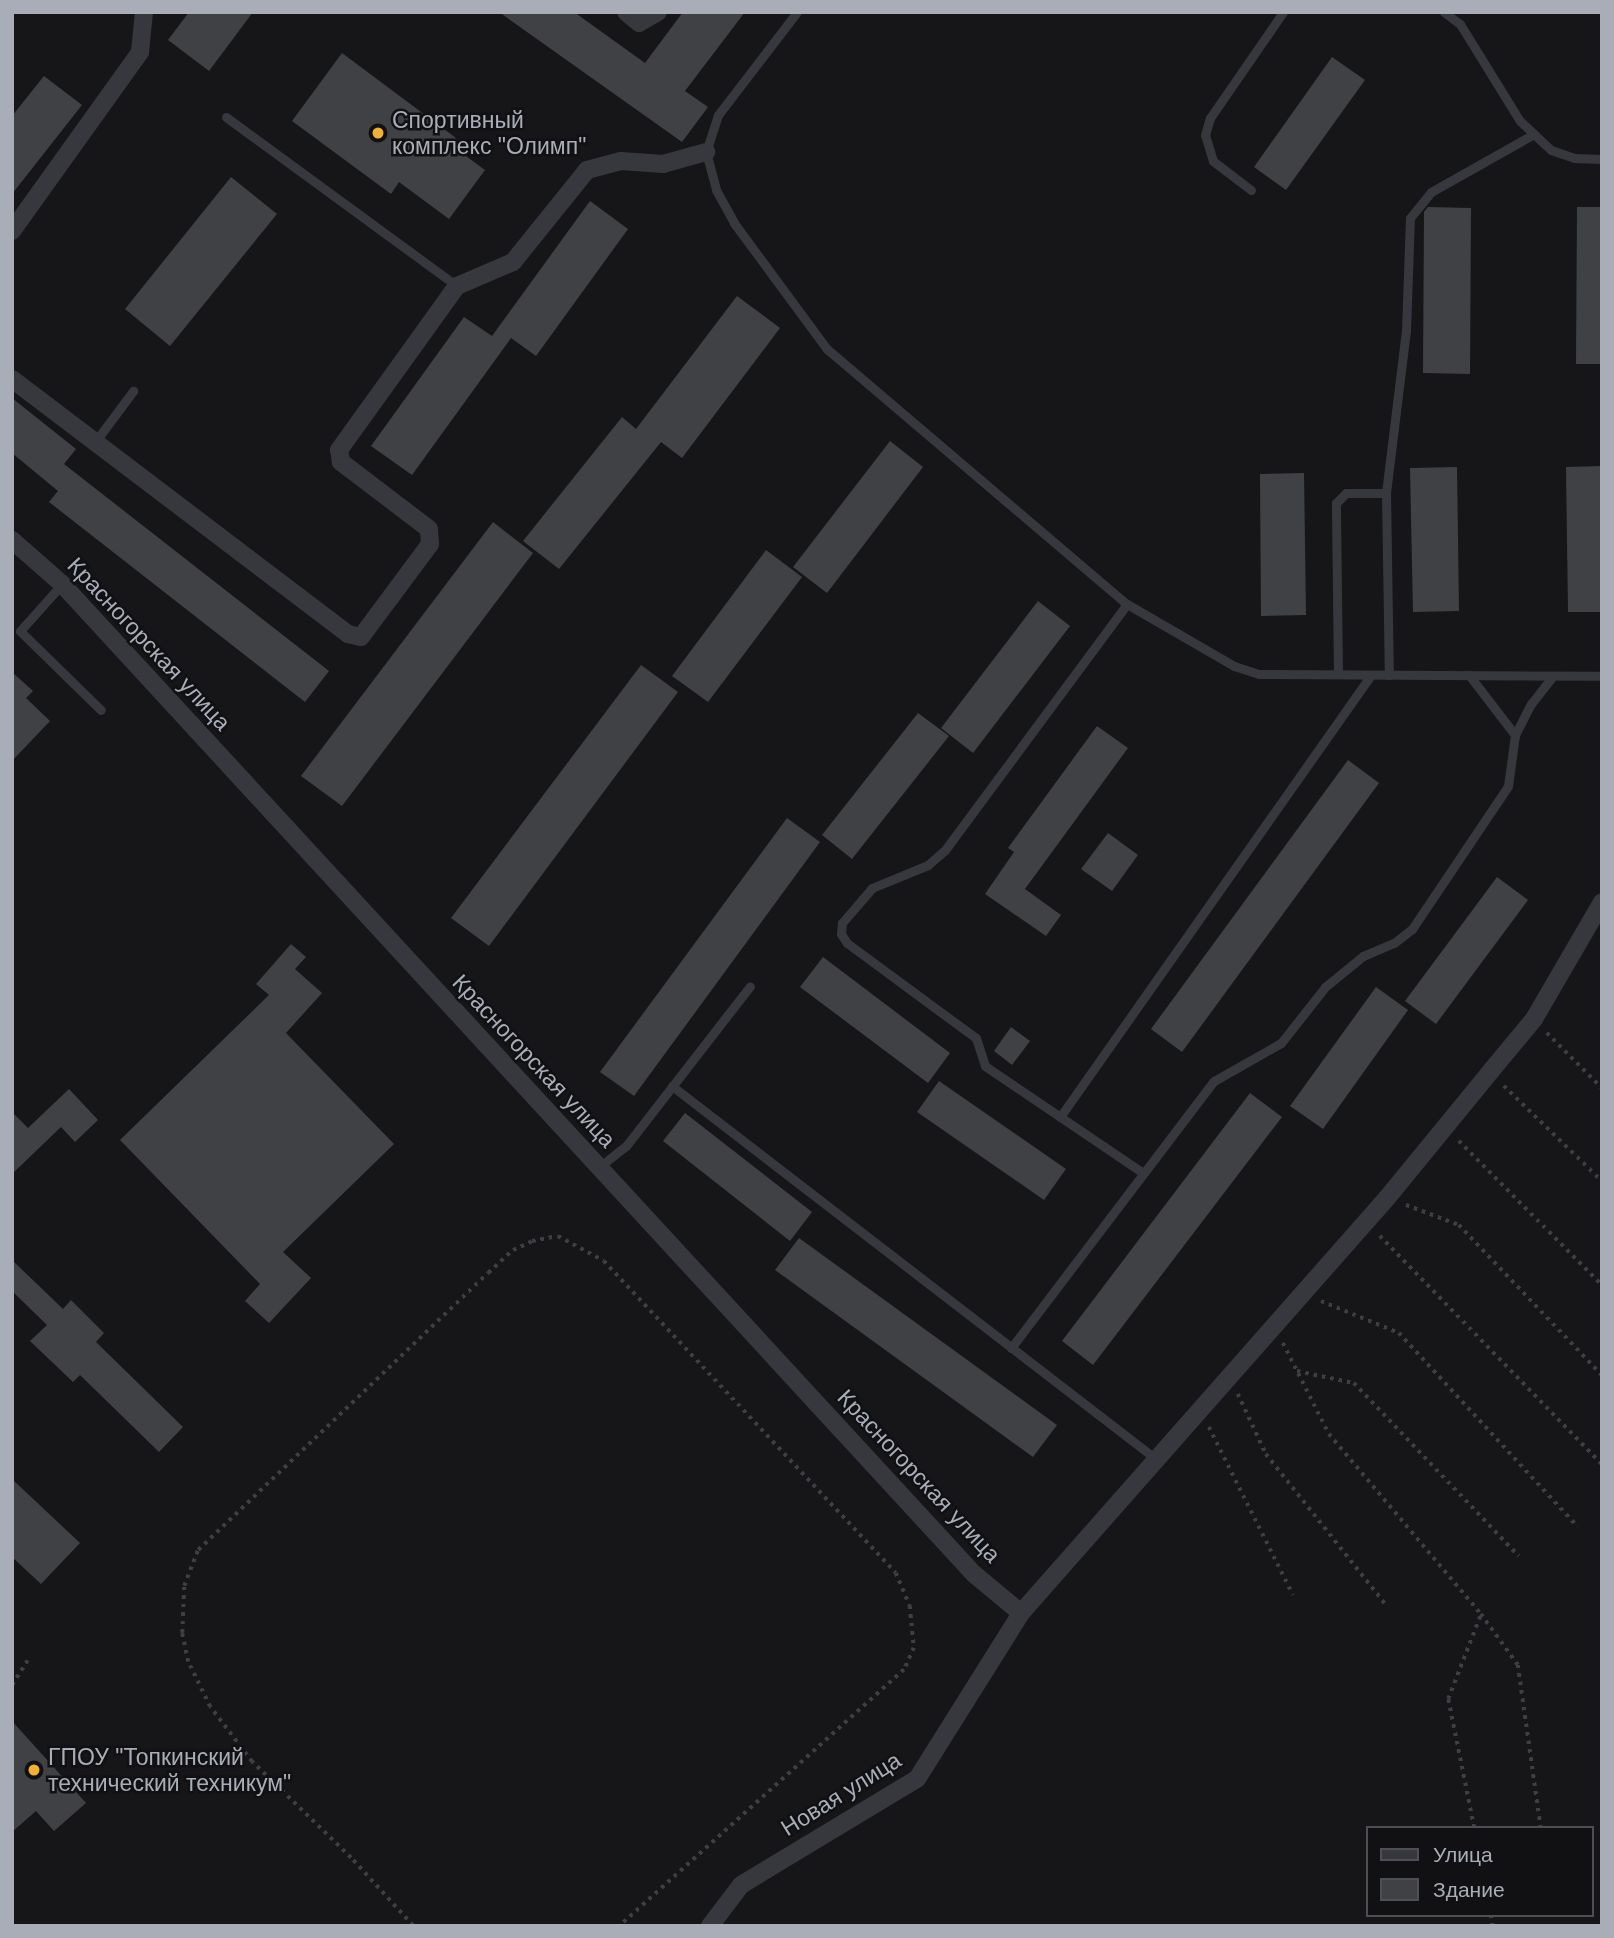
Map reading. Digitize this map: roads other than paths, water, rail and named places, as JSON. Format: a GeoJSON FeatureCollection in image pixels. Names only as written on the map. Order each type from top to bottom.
{"type":"FeatureCollection","features":[{"type":"Feature","properties":{"kind":"street"},"geometry":{"type":"LineString","coordinates":[[12,231],[140,52],[144,12]]}},
{"type":"Feature","properties":{"kind":"street"},"geometry":{"type":"LineString","coordinates":[[626,12],[639,23],[658,12]]}},
{"type":"Feature","properties":{"kind":"street"},"geometry":{"type":"LineString","coordinates":[[12,379],[348,634],[361,637],[430,544],[429,529],[341,462],[339,450],[457,286],[513,262],[587,170],[621,161],[663,164],[706,152]]}},
{"type":"Feature","properties":{"kind":"street","name":"Красногорская улица"},"geometry":{"type":"LineString","coordinates":[[12,540],[62,584],[974,1574],[1021,1613]]}},
{"type":"Feature","properties":{"kind":"street","name":"Новая улица"},"geometry":{"type":"LineString","coordinates":[[710,1926],[741,1885],[917,1779],[1021,1613],[1387,1198],[1446,1127],[1534,1019],[1602,902]]}},
{"type":"Feature","properties":{"kind":"lane"},"geometry":{"type":"LineString","coordinates":[[797,12],[718,115],[706,152],[716,190],[734,223],[827,349],[1127,604],[1234,667],[1259,674],[1602,676]]}},
{"type":"Feature","properties":{"kind":"lane"},"geometry":{"type":"LineString","coordinates":[[1251,190],[1213,161],[1205,135],[1210,118],[1283,12]]}},
{"type":"Feature","properties":{"kind":"lane"},"geometry":{"type":"LineString","coordinates":[[1444,12],[1460,24],[1520,121],[1561,156],[1602,159]]}},
{"type":"Feature","properties":{"kind":"lane"},"geometry":{"type":"LineString","coordinates":[[226,117],[457,286]]}},
{"type":"Feature","properties":{"kind":"lane"},"geometry":{"type":"LineString","coordinates":[[1389,675],[1386,493],[1406,331],[1410,218],[1431,191],[1534,134]]}},
{"type":"Feature","properties":{"kind":"lane"},"geometry":{"type":"LineString","coordinates":[[95,442],[133,391]]}},
{"type":"Feature","properties":{"kind":"lane"},"geometry":{"type":"LineString","coordinates":[[1338,674],[1336,503],[1346,493],[1386,493]]}},
{"type":"Feature","properties":{"kind":"lane"},"geometry":{"type":"LineString","coordinates":[[62,584],[20,631],[101,710]]}},
{"type":"Feature","properties":{"kind":"lane"},"geometry":{"type":"LineString","coordinates":[[1127,604],[938,858],[872,888],[842,923],[847,943],[976,1038],[985,1066],[1143,1173]]}},
{"type":"Feature","properties":{"kind":"lane"},"geometry":{"type":"LineString","coordinates":[[1060,1117],[1371,675]]}},
{"type":"Feature","properties":{"kind":"lane"},"geometry":{"type":"LineString","coordinates":[[1469,675],[1515,735]]}},
{"type":"Feature","properties":{"kind":"lane"},"geometry":{"type":"LineString","coordinates":[[1011,1348],[1220,1074],[1281,1043],[1325,987],[1363,956],[1394,943],[1412,929],[1508,786],[1515,735],[1531,704],[1553,676]]}},
{"type":"Feature","properties":{"kind":"lane"},"geometry":{"type":"LineString","coordinates":[[599,1167],[626,1146],[750,986]]}},
{"type":"Feature","properties":{"kind":"lane"},"geometry":{"type":"LineString","coordinates":[[672,1086],[1156,1459]]}},
{"type":"Feature","properties":{"kind":"place","name":"Спортивный комплекс \"Олимп\""},"geometry":{"type":"Point","coordinates":[378,133]}},
{"type":"Feature","properties":{"kind":"place","name":"ГПОУ \"Топкинский технический техникум\""},"geometry":{"type":"Point","coordinates":[34,1770]}}]}
